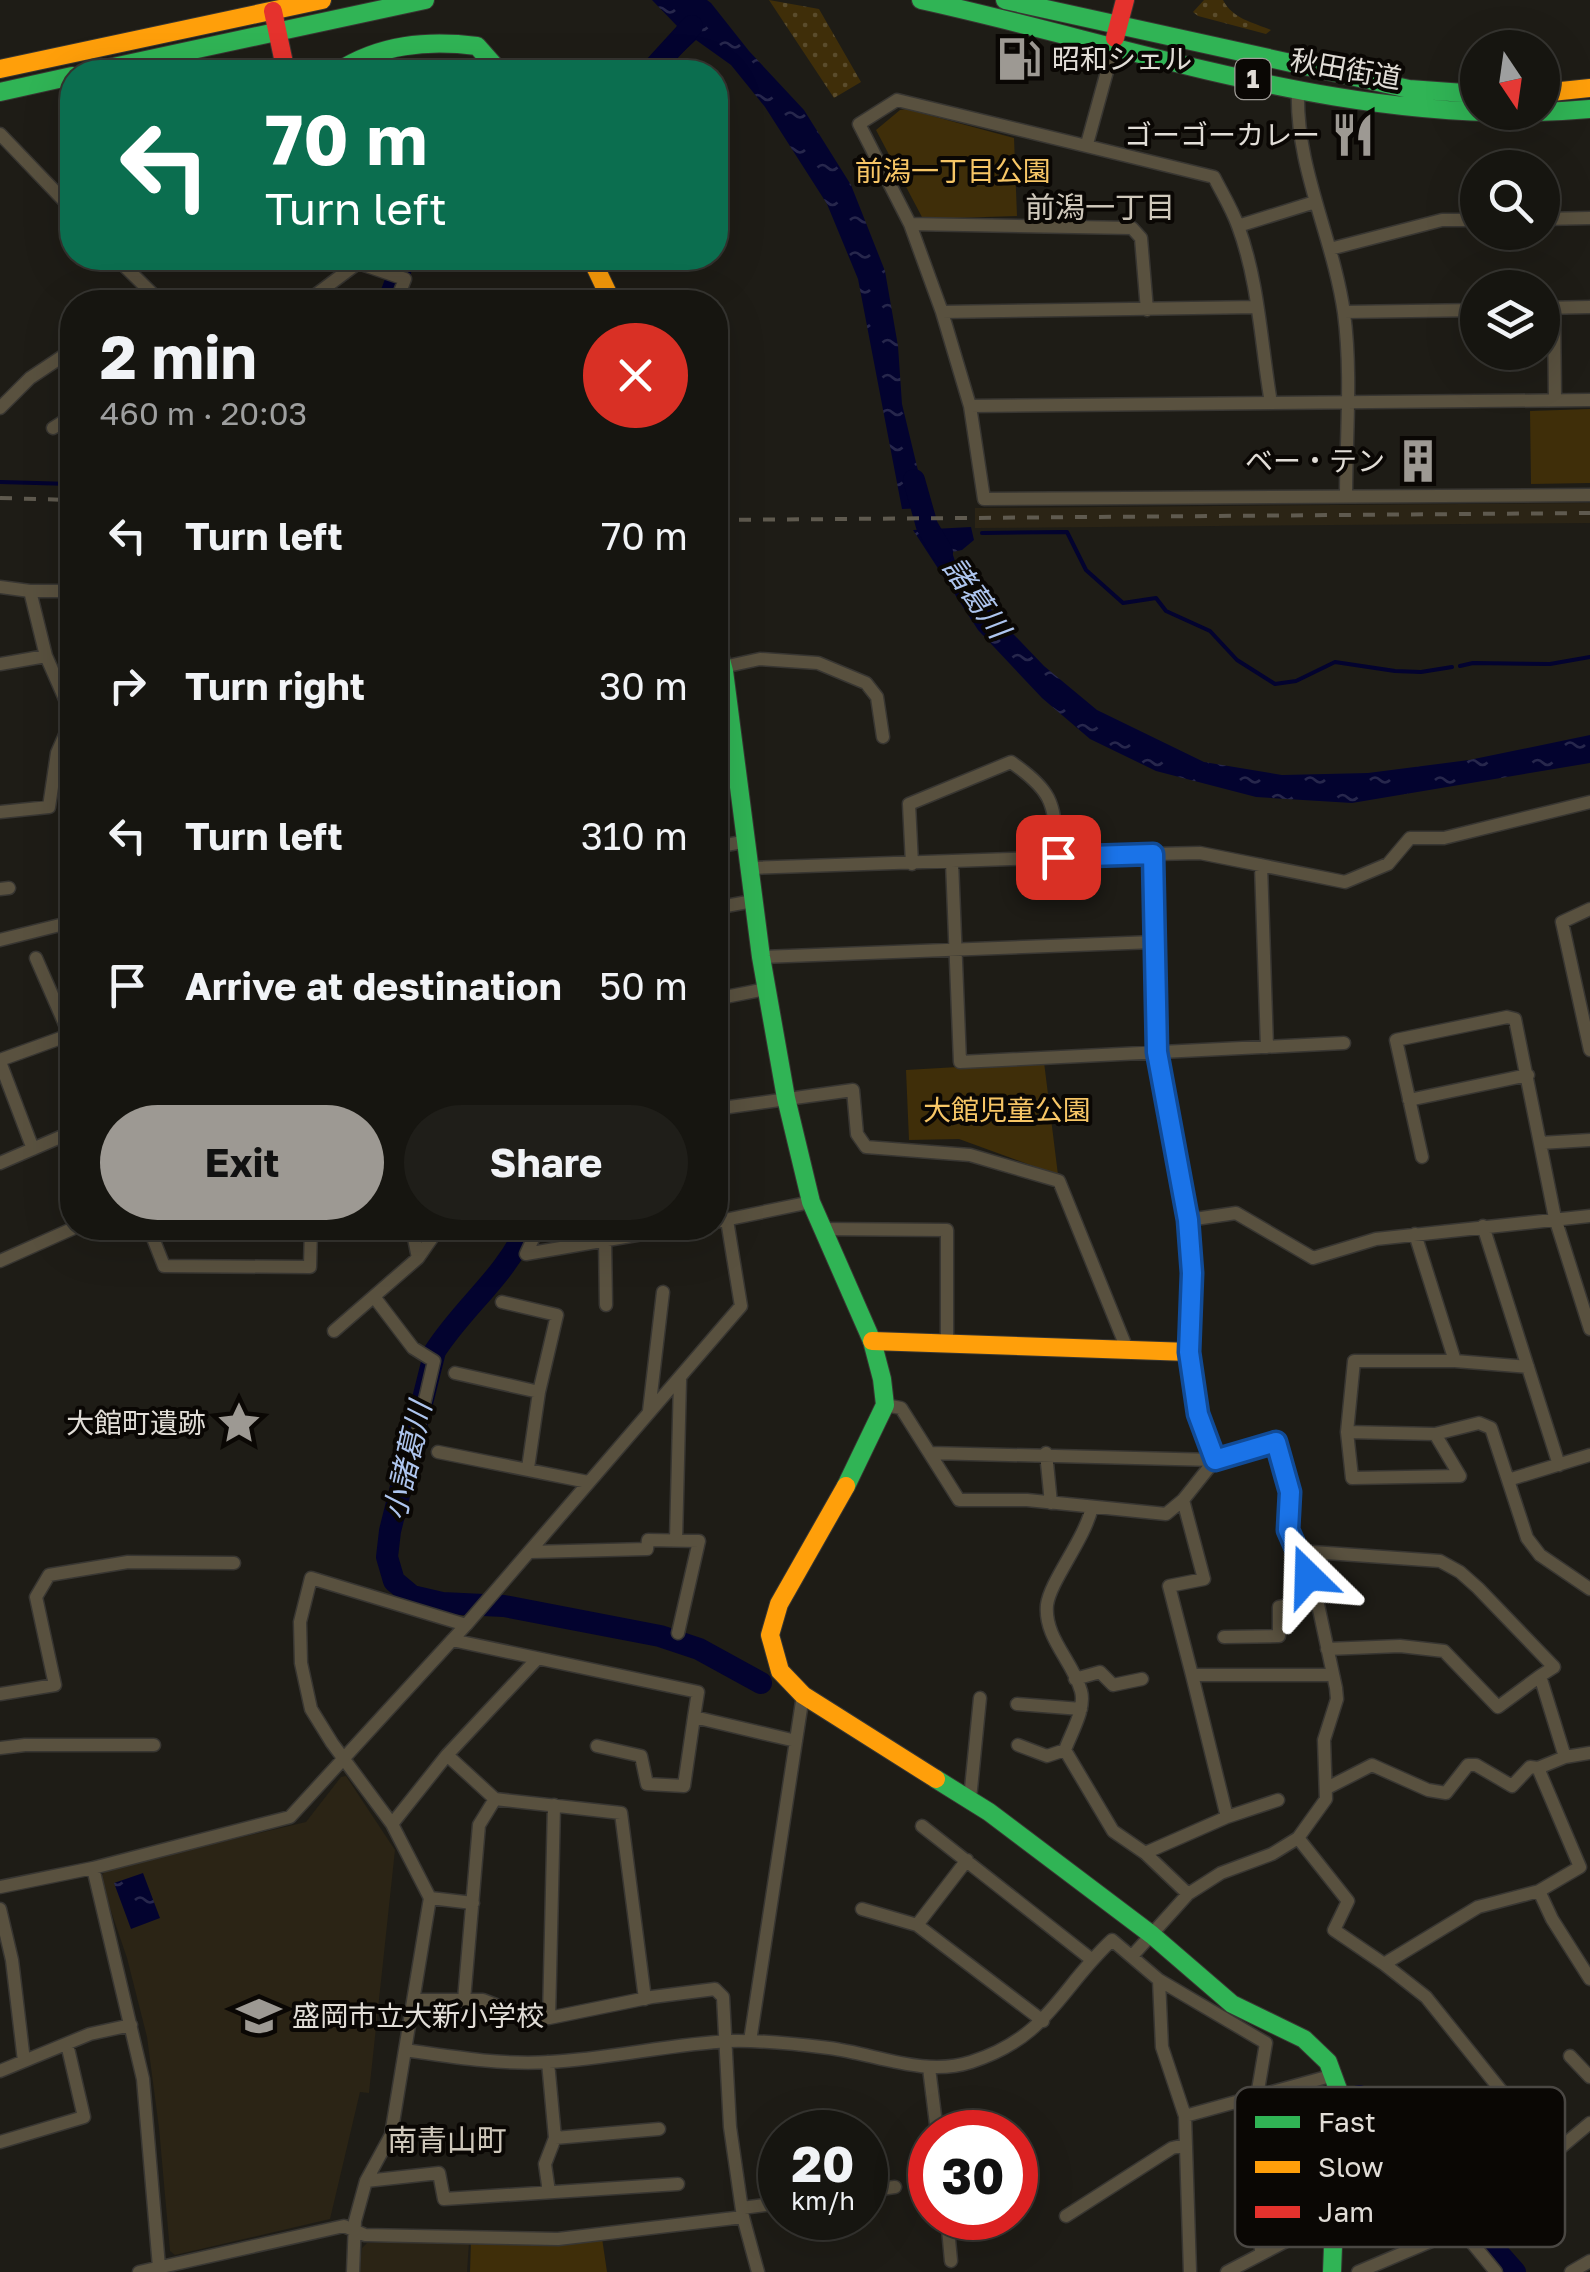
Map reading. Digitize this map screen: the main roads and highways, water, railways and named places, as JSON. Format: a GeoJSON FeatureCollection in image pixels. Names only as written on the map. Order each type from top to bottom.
{"type":"FeatureCollection","features":[{"type":"Feature","properties":{"kind":"water"},"geometry":{"type":"Polygon","coordinates":[[[652,0],[711,3],[804,110],[851,185],[885,271],[898,346],[902,404],[927,508],[902,509],[858,279],[827,204],[765,107],[728,60],[696,40],[680,55],[666,43],[677,26],[652,0]]]}},
{"type":"Feature","properties":{"kind":"water"},"geometry":{"type":"Polygon","coordinates":[[[971,527],[974,540],[962,550],[952,552],[956,564],[996,616],[1044,666],[1097,710],[1204,762],[1282,775],[1368,773],[1469,760],[1590,735],[1590,763],[1352,803],[1256,797],[1156,771],[1090,739],[1042,698],[978,630],[913,530],[971,527]]]}},
{"type":"Feature","properties":{"kind":"water"},"geometry":{"type":"Polygon","coordinates":[[[143,1873],[160,1918],[131,1929],[114,1883],[143,1873]]]}},
{"type":"Feature","properties":{"kind":"waterway","name":"小諸葛川"},"geometry":{"type":"LineString","coordinates":[[661,60],[692,26]]}},
{"type":"Feature","properties":{"kind":"waterway","name":"小諸葛川"},"geometry":{"type":"LineString","coordinates":[[393,290],[400,270]]}},
{"type":"Feature","properties":{"kind":"waterway","name":"諸葛川"},"geometry":{"type":"LineString","coordinates":[[914,480],[927,526],[942,552]]}},
{"type":"Feature","properties":{"kind":"waterway"},"geometry":{"type":"LineString","coordinates":[[0,482],[60,484]]}},
{"type":"Feature","properties":{"kind":"waterway"},"geometry":{"type":"LineString","coordinates":[[982,533],[1067,532],[1086,570],[1123,603],[1156,598],[1166,611],[1210,631],[1237,660],[1275,684],[1296,681],[1335,662],[1395,671],[1452,667]]}},
{"type":"Feature","properties":{"kind":"waterway"},"geometry":{"type":"LineString","coordinates":[[1460,666],[1550,664],[1590,657]]}},
{"type":"Feature","properties":{"kind":"waterway","name":"小諸葛川"},"geometry":{"type":"LineString","coordinates":[[520,1240],[495,1278],[435,1351],[390,1531],[387,1557],[394,1581],[412,1596],[442,1603],[504,1606],[660,1636],[699,1649],[761,1683]]}},
{"type":"Feature","properties":{"kind":"waterway","name":"小諸葛川"},"geometry":{"type":"LineString","coordinates":[[1493,2247],[1515,2272]]}},
{"type":"Feature","properties":{"kind":"railway"},"geometry":{"type":"LineString","coordinates":[[0,498],[60,500]]}},
{"type":"Feature","properties":{"kind":"railway"},"geometry":{"type":"LineString","coordinates":[[728,520],[1590,513]]}},
{"type":"Feature","properties":{"kind":"place","name":"昭和シェル"},"geometry":{"type":"Point","coordinates":[1019,59]}},
{"type":"Feature","properties":{"kind":"place","name":"ゴーゴーカレー"},"geometry":{"type":"Point","coordinates":[1353,135]}},
{"type":"Feature","properties":{"kind":"place","name":"ベー・テン"},"geometry":{"type":"Point","coordinates":[1418,461]}},
{"type":"Feature","properties":{"kind":"place","name":"大館町遺跡"},"geometry":{"type":"Point","coordinates":[239,1423]}},
{"type":"Feature","properties":{"kind":"place","name":"盛岡市立大新小学校"},"geometry":{"type":"Point","coordinates":[259,2016]}},
{"type":"Feature","properties":{"kind":"district","name":"前潟一丁目"},"geometry":{"type":"Point","coordinates":[1100,208]}},
{"type":"Feature","properties":{"kind":"district","name":"南青山町"},"geometry":{"type":"Point","coordinates":[447,2141]}},
{"type":"Feature","properties":{"kind":"park label","name":"前潟一丁目公園"},"geometry":{"type":"Point","coordinates":[953,171]}},
{"type":"Feature","properties":{"kind":"park label","name":"大館児童公園"},"geometry":{"type":"Point","coordinates":[1007,1110]}}]}
